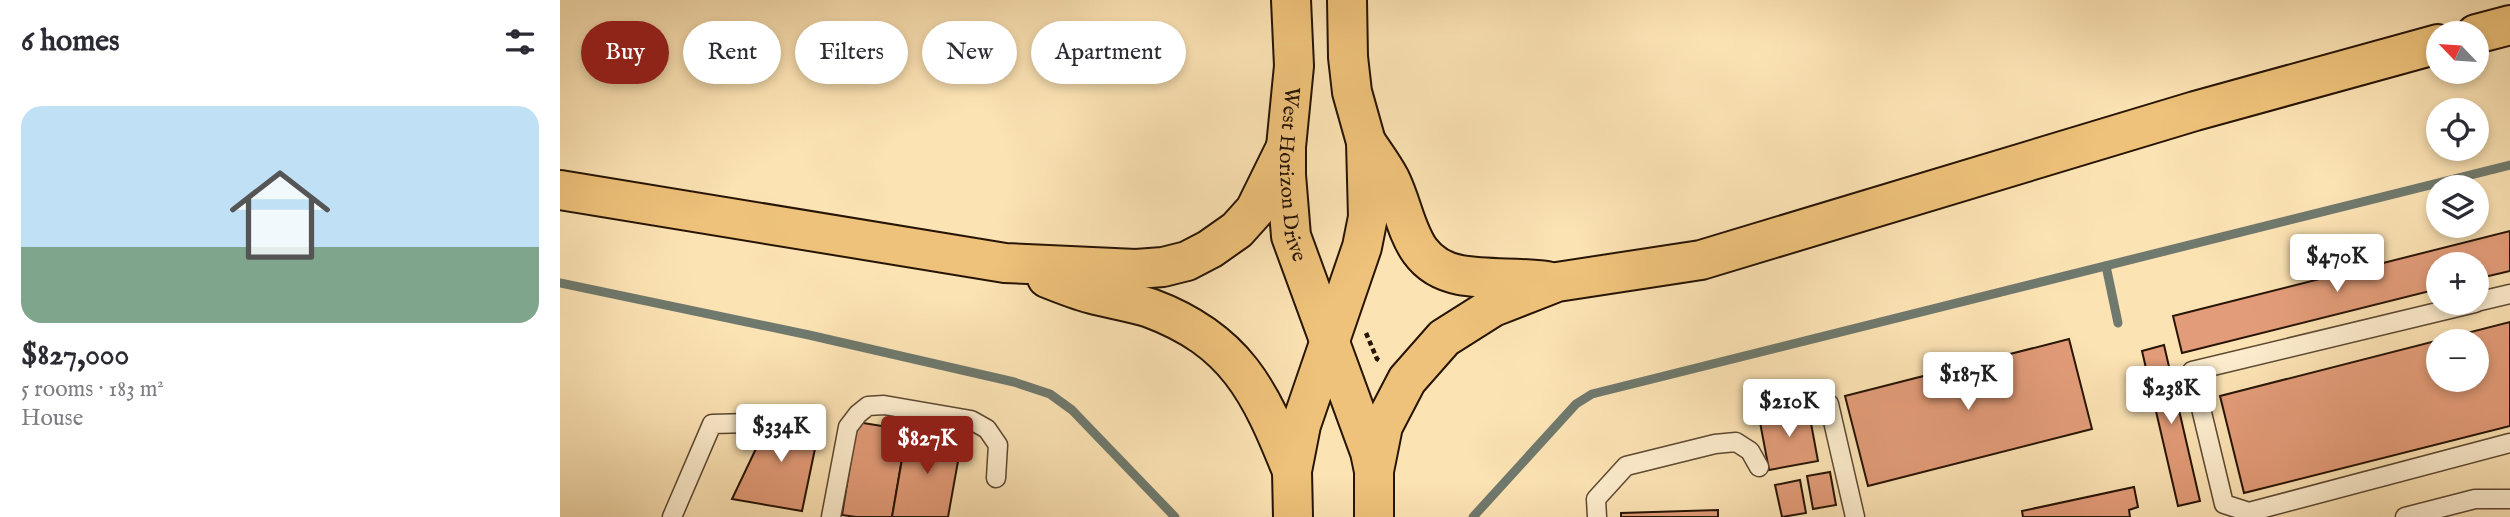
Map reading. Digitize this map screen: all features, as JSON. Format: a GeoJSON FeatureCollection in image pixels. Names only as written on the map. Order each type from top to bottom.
{"type":"FeatureCollection","features":[{"type":"Feature","properties":{"kind":"main road","name":"West Horizon Drive"},"geometry":{"type":"LineString","coordinates":[[1291,0],[1294,66],[1286,147],[1291,236],[1348,336],[1374,471],[1374,517]]}},
{"type":"Feature","properties":{"kind":"main road"},"geometry":{"type":"LineString","coordinates":[[1293,517],[1292,471],[1301,425],[1348,336],[1368,217],[1366,142],[1352,92],[1347,0]]}},
{"type":"Feature","properties":{"kind":"main road"},"geometry":{"type":"LineString","coordinates":[[2489,31],[2510,25]]}},
{"type":"Feature","properties":{"kind":"main road"},"geometry":{"type":"LineString","coordinates":[[1374,471],[1383,426],[1401,390],[1424,358],[1444,338],[1493,307],[1557,282],[1701,260],[2182,115],[2426,47]]}},
{"type":"Feature","properties":{"kind":"main road"},"geometry":{"type":"LineString","coordinates":[[1366,142],[1391,180],[1405,223],[1418,248],[1440,268],[1478,278],[1524,278],[1557,282]]}},
{"type":"Feature","properties":{"kind":"main road"},"geometry":{"type":"LineString","coordinates":[[560,190],[1005,263],[1136,269],[1163,267],[1187,261],[1229,236],[1255,211],[1286,147]]}},
{"type":"Feature","properties":{"kind":"main road"},"geometry":{"type":"LineString","coordinates":[[1005,263],[1091,294],[1149,308],[1177,320],[1218,345],[1255,388],[1270,415],[1292,471]]}},
{"type":"Feature","properties":{"kind":"lane"},"geometry":{"type":"LineString","coordinates":[[2489,299],[2510,294]]}},
{"type":"Feature","properties":{"kind":"lane"},"geometry":{"type":"LineString","coordinates":[[2426,315],[2192,371],[2224,503],[2249,512],[2510,443]]}},
{"type":"Feature","properties":{"kind":"lane"},"geometry":{"type":"LineString","coordinates":[[1829,404],[1855,517]]}},
{"type":"Feature","properties":{"kind":"lane"},"geometry":{"type":"LineString","coordinates":[[831,517],[848,427],[868,406],[884,405],[971,420],[987,429],[998,446],[996,478]]}},
{"type":"Feature","properties":{"kind":"lane"},"geometry":{"type":"LineString","coordinates":[[672,517],[712,424],[751,423]]}},
{"type":"Feature","properties":{"kind":"lane"},"geometry":{"type":"LineString","coordinates":[[1597,517],[1596,499],[1626,466],[1715,444],[1736,442],[1750,451],[1759,467]]}},
{"type":"Feature","properties":{"kind":"lane"},"geometry":{"type":"LineString","coordinates":[[2406,517],[2474,499],[2510,499]]}},
{"type":"Feature","properties":{"kind":"path"},"geometry":{"type":"LineString","coordinates":[[1348,336],[1386,365]]}},
{"type":"Feature","properties":{"kind":"building"},"geometry":{"type":"Polygon","coordinates":[[[2510,231],[2510,271],[2489,276],[2489,252],[2427,252],[2489,238],[2510,231]]]}},
{"type":"Feature","properties":{"kind":"building"},"geometry":{"type":"Polygon","coordinates":[[[2426,252],[2426,292],[2182,353],[2173,316],[2426,252]]]}},
{"type":"Feature","properties":{"kind":"building"},"geometry":{"type":"Polygon","coordinates":[[[2510,322],[2510,426],[2244,493],[2220,396],[2426,343],[2426,392],[2489,392],[2489,329],[2483,329],[2510,322]]]}},
{"type":"Feature","properties":{"kind":"building"},"geometry":{"type":"Polygon","coordinates":[[[2069,339],[2092,429],[1868,486],[1845,396],[2069,339]]]}},
{"type":"Feature","properties":{"kind":"building"},"geometry":{"type":"Polygon","coordinates":[[[2164,345],[2200,501],[2178,506],[2142,351],[2164,345]]]}},
{"type":"Feature","properties":{"kind":"building"},"geometry":{"type":"Polygon","coordinates":[[[1808,407],[1818,461],[1769,470],[1759,417],[1808,407]]]}},
{"type":"Feature","properties":{"kind":"building"},"geometry":{"type":"Polygon","coordinates":[[[773,413],[821,420],[802,511],[732,499],[773,413]]]}},
{"type":"Feature","properties":{"kind":"building"},"geometry":{"type":"Polygon","coordinates":[[[857,422],[907,430],[892,517],[842,515],[857,422]]]}},
{"type":"Feature","properties":{"kind":"building"},"geometry":{"type":"Polygon","coordinates":[[[907,430],[962,439],[948,517],[892,517],[907,430]]]}},
{"type":"Feature","properties":{"kind":"building"},"geometry":{"type":"Polygon","coordinates":[[[1830,472],[1836,505],[1813,509],[1807,476],[1830,472]]]}},
{"type":"Feature","properties":{"kind":"building"},"geometry":{"type":"Polygon","coordinates":[[[1800,480],[1806,513],[1782,517],[1775,485],[1800,480]]]}},
{"type":"Feature","properties":{"kind":"building"},"geometry":{"type":"Polygon","coordinates":[[[2134,487],[2138,507],[2129,510],[2130,517],[2023,517],[2022,511],[2134,487]]]}},
{"type":"Feature","properties":{"kind":"building"},"geometry":{"type":"Polygon","coordinates":[[[1718,510],[1718,517],[1621,517],[1621,513],[1718,510]]]}},
{"type":"Feature","properties":{"kind":"waterway"},"geometry":{"type":"LineString","coordinates":[[1473,517],[1576,404],[1592,394],[2510,165]]}},
{"type":"Feature","properties":{"kind":"waterway"},"geometry":{"type":"LineString","coordinates":[[2106,266],[2118,323]]}},
{"type":"Feature","properties":{"kind":"waterway"},"geometry":{"type":"LineString","coordinates":[[560,283],[809,335],[1014,382],[1050,394],[1072,410],[1175,517]]}}]}
